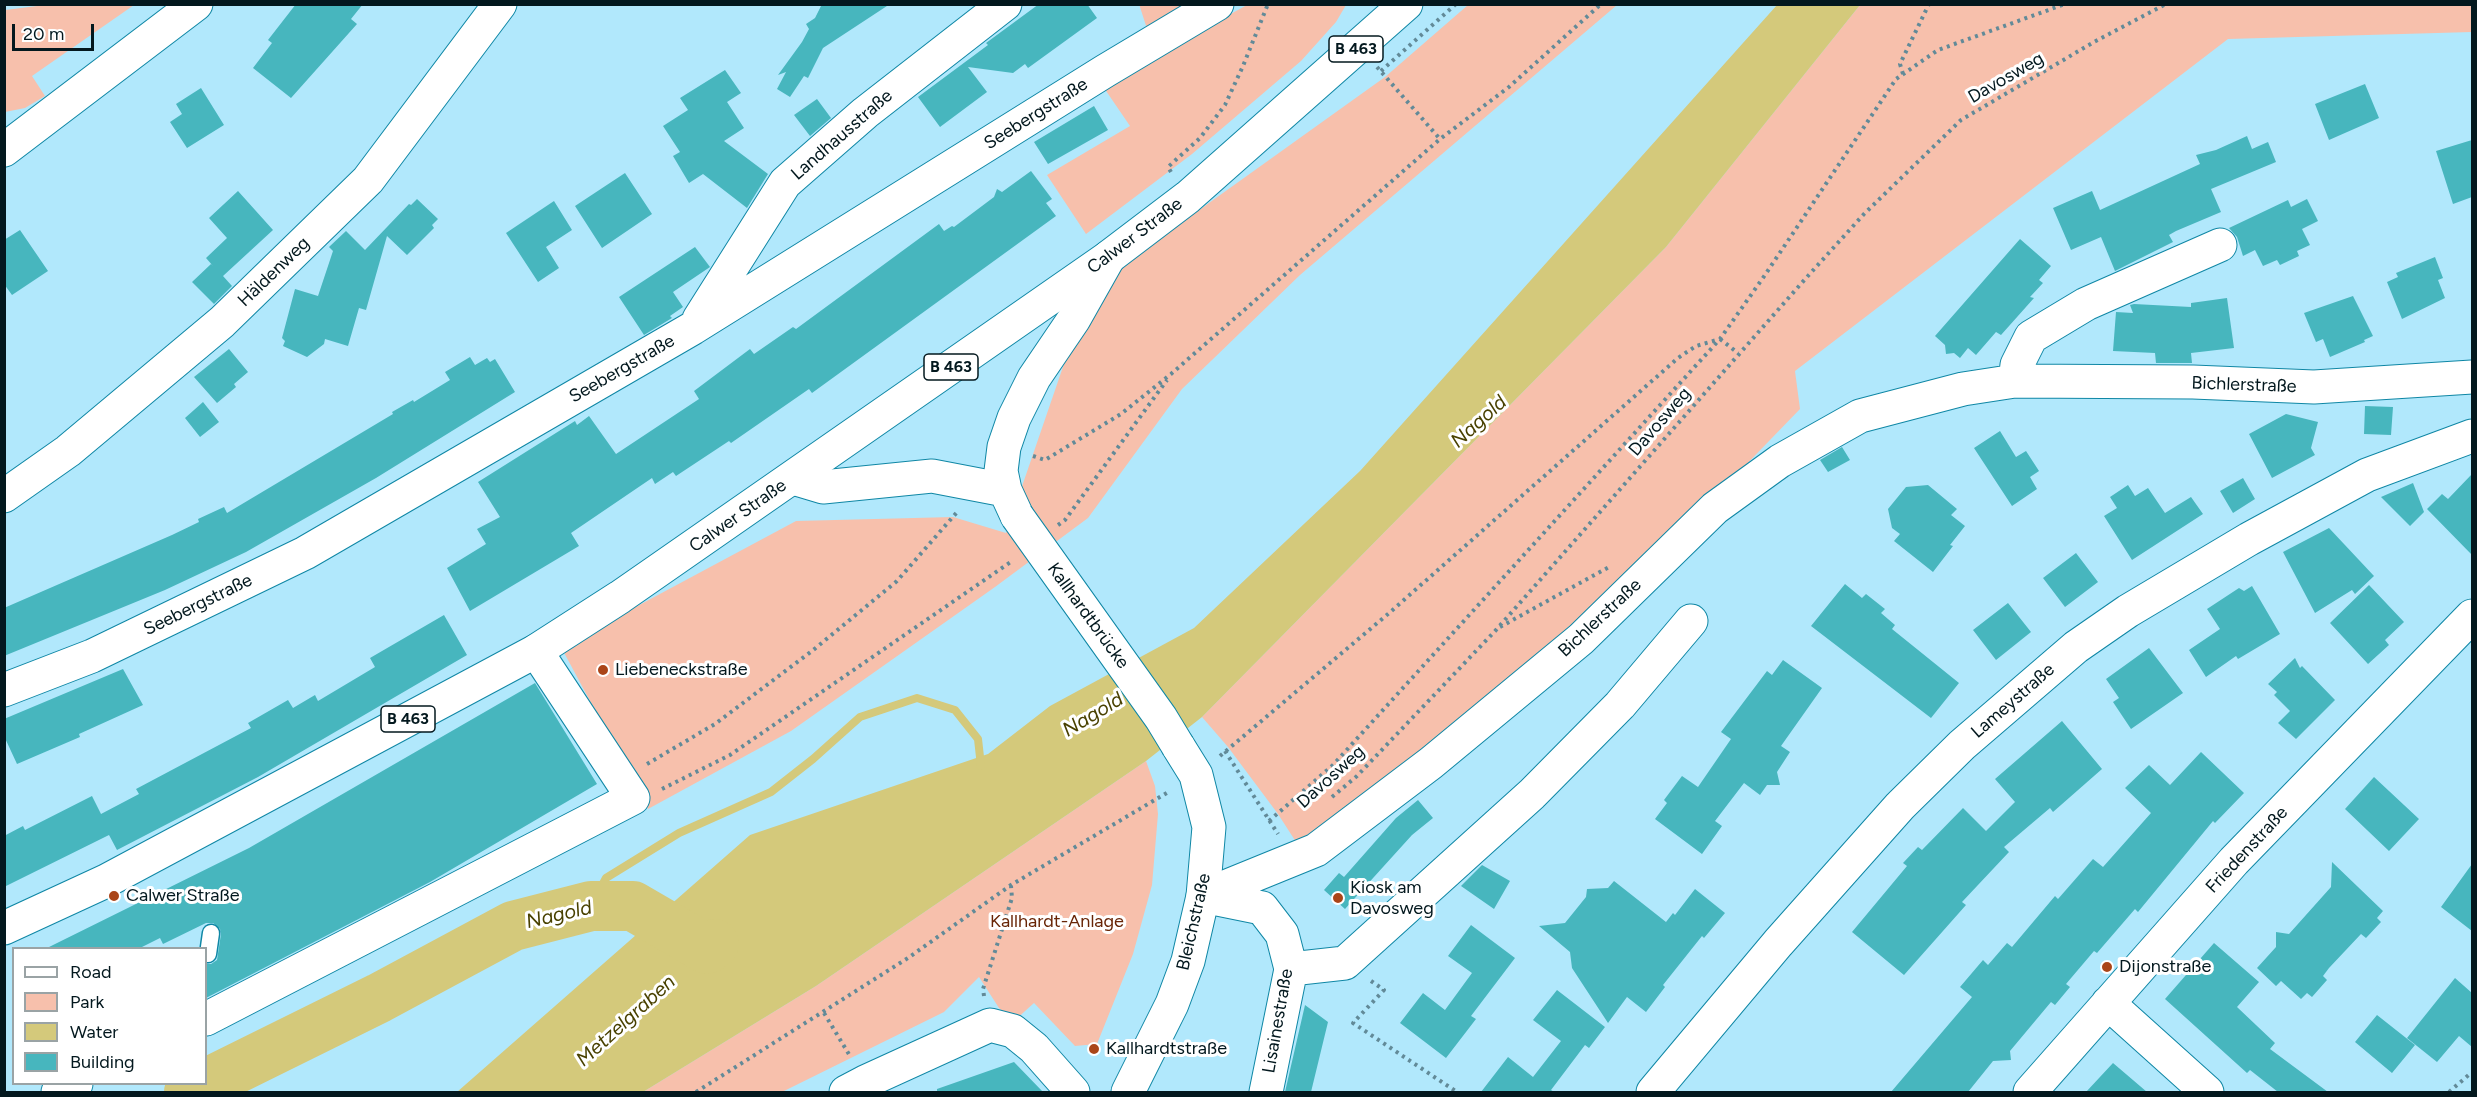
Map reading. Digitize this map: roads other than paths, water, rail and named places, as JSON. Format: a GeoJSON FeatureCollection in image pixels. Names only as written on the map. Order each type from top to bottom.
{"type":"FeatureCollection","features":[{"type":"Feature","properties":{"kind":"street"},"geometry":{"type":"LineString","coordinates":[[4,150],[100,67],[196,4]]}},
{"type":"Feature","properties":{"kind":"street","name":"Häldenweg"},"geometry":{"type":"LineString","coordinates":[[4,496],[68,451],[222,322],[368,180],[500,4]]}},
{"type":"Feature","properties":{"kind":"street","name":"Landhausstraße"},"geometry":{"type":"LineString","coordinates":[[693,328],[785,183],[864,112],[1005,4]]}},
{"type":"Feature","properties":{"kind":"street","name":"Seebergstraße"},"geometry":{"type":"LineString","coordinates":[[4,690],[92,656],[305,554],[693,328],[1085,83],[1217,4]]}},
{"type":"Feature","properties":{"kind":"street","name":"Calwer Straße"},"geometry":{"type":"LineString","coordinates":[[4,928],[106,881],[536,651],[620,597],[1109,257],[1188,197],[1406,4]]}},
{"type":"Feature","properties":{"kind":"street"},"geometry":{"type":"LineString","coordinates":[[2015,381],[2017,365],[2031,337],[2085,304],[2220,245]]}},
{"type":"Feature","properties":{"kind":"street"},"geometry":{"type":"LineString","coordinates":[[793,478],[823,487],[932,476],[1001,497],[1004,447],[1014,418],[1034,378],[1074,319],[1109,257]]}},
{"type":"Feature","properties":{"kind":"street","name":"Bichlerstraße"},"geometry":{"type":"LineString","coordinates":[[1203,896],[1316,850],[1431,764],[1581,639],[1715,508],[1780,462],[1860,416],[1963,389],[2015,381],[2193,382],[2314,387],[2472,377]]}},
{"type":"Feature","properties":{"kind":"street","name":"Lameystraße"},"geometry":{"type":"LineString","coordinates":[[1653,1092],[1778,943],[1900,806],[1962,745],[2076,647],[2128,611],[2249,539],[2367,475],[2472,436]]}},
{"type":"Feature","properties":{"kind":"street","name":"Kallhardtbrücke"},"geometry":{"type":"LineString","coordinates":[[1001,497],[1161,718],[1178,746]]}},
{"type":"Feature","properties":{"kind":"street","name":"Friedenstraße"},"geometry":{"type":"LineString","coordinates":[[2030,1092],[2234,861],[2472,616]]}},
{"type":"Feature","properties":{"kind":"street"},"geometry":{"type":"LineString","coordinates":[[1291,969],[1345,963],[1532,794],[1620,705],[1691,621]]}},
{"type":"Feature","properties":{"kind":"street"},"geometry":{"type":"LineString","coordinates":[[207,1018],[232,998],[627,789],[536,651]]}},
{"type":"Feature","properties":{"kind":"street","name":"Bleichstraße"},"geometry":{"type":"LineString","coordinates":[[1128,1092],[1172,1004],[1188,961],[1203,896],[1209,827],[1196,775],[1178,746]]}},
{"type":"Feature","properties":{"kind":"street","name":"Lisainestraße"},"geometry":{"type":"LineString","coordinates":[[1203,896],[1262,908],[1282,934],[1291,969],[1266,1092]]}},
{"type":"Feature","properties":{"kind":"street"},"geometry":{"type":"LineString","coordinates":[[2109,1004],[2207,1092]]}},
{"type":"Feature","properties":{"kind":"street"},"geometry":{"type":"LineString","coordinates":[[855,1087],[990,1025],[1013,1031],[1027,1042],[1073,1092]]}},
{"type":"Feature","properties":{"kind":"street"},"geometry":{"type":"LineString","coordinates":[[58,1092],[72,1085]]}},
{"type":"Feature","properties":{"kind":"lane"},"geometry":{"type":"LineString","coordinates":[[208,954],[211,933]]}},
{"type":"Feature","properties":{"kind":"water","name":"Metzelgraben"},"geometry":{"type":"Polygon","coordinates":[[[1777,5],[1860,5],[1666,247],[1202,717],[1146,761],[816,986],[643,1092],[457,1092],[750,835],[988,754],[1050,706],[1194,628],[1360,471],[1777,5]]]}},
{"type":"Feature","properties":{"kind":"waterway"},"geometry":{"type":"LineString","coordinates":[[591,906],[606,878],[679,833],[771,792],[813,759],[860,717],[917,698],[955,710],[978,739],[981,766]]}},
{"type":"Feature","properties":{"kind":"waterway","name":"Nagold"},"geometry":{"type":"LineString","coordinates":[[207,1083],[379,998],[513,926],[591,906],[633,906],[707,949],[714,944]]}},
{"type":"Feature","properties":{"kind":"waterway","name":"Nagold"},"geometry":{"type":"LineString","coordinates":[[189,1092],[203,1085]]}},
{"type":"Feature","properties":{"kind":"place","name":"Liebeneckstraße"},"geometry":{"type":"Point","coordinates":[603,670]}},
{"type":"Feature","properties":{"kind":"place","name":"Calwer Straße"},"geometry":{"type":"Point","coordinates":[114,896]}},
{"type":"Feature","properties":{"kind":"place","name":"Kiosk am Davosweg"},"geometry":{"type":"Point","coordinates":[1338,898]}},
{"type":"Feature","properties":{"kind":"place","name":"Dijonstraße"},"geometry":{"type":"Point","coordinates":[2107,967]}},
{"type":"Feature","properties":{"kind":"place","name":"Kallhardtstraße"},"geometry":{"type":"Point","coordinates":[1094,1049]}},
{"type":"Feature","properties":{"kind":"park label","name":"Kallhardt-Anlage"},"geometry":{"type":"Point","coordinates":[1057,922]}}]}
